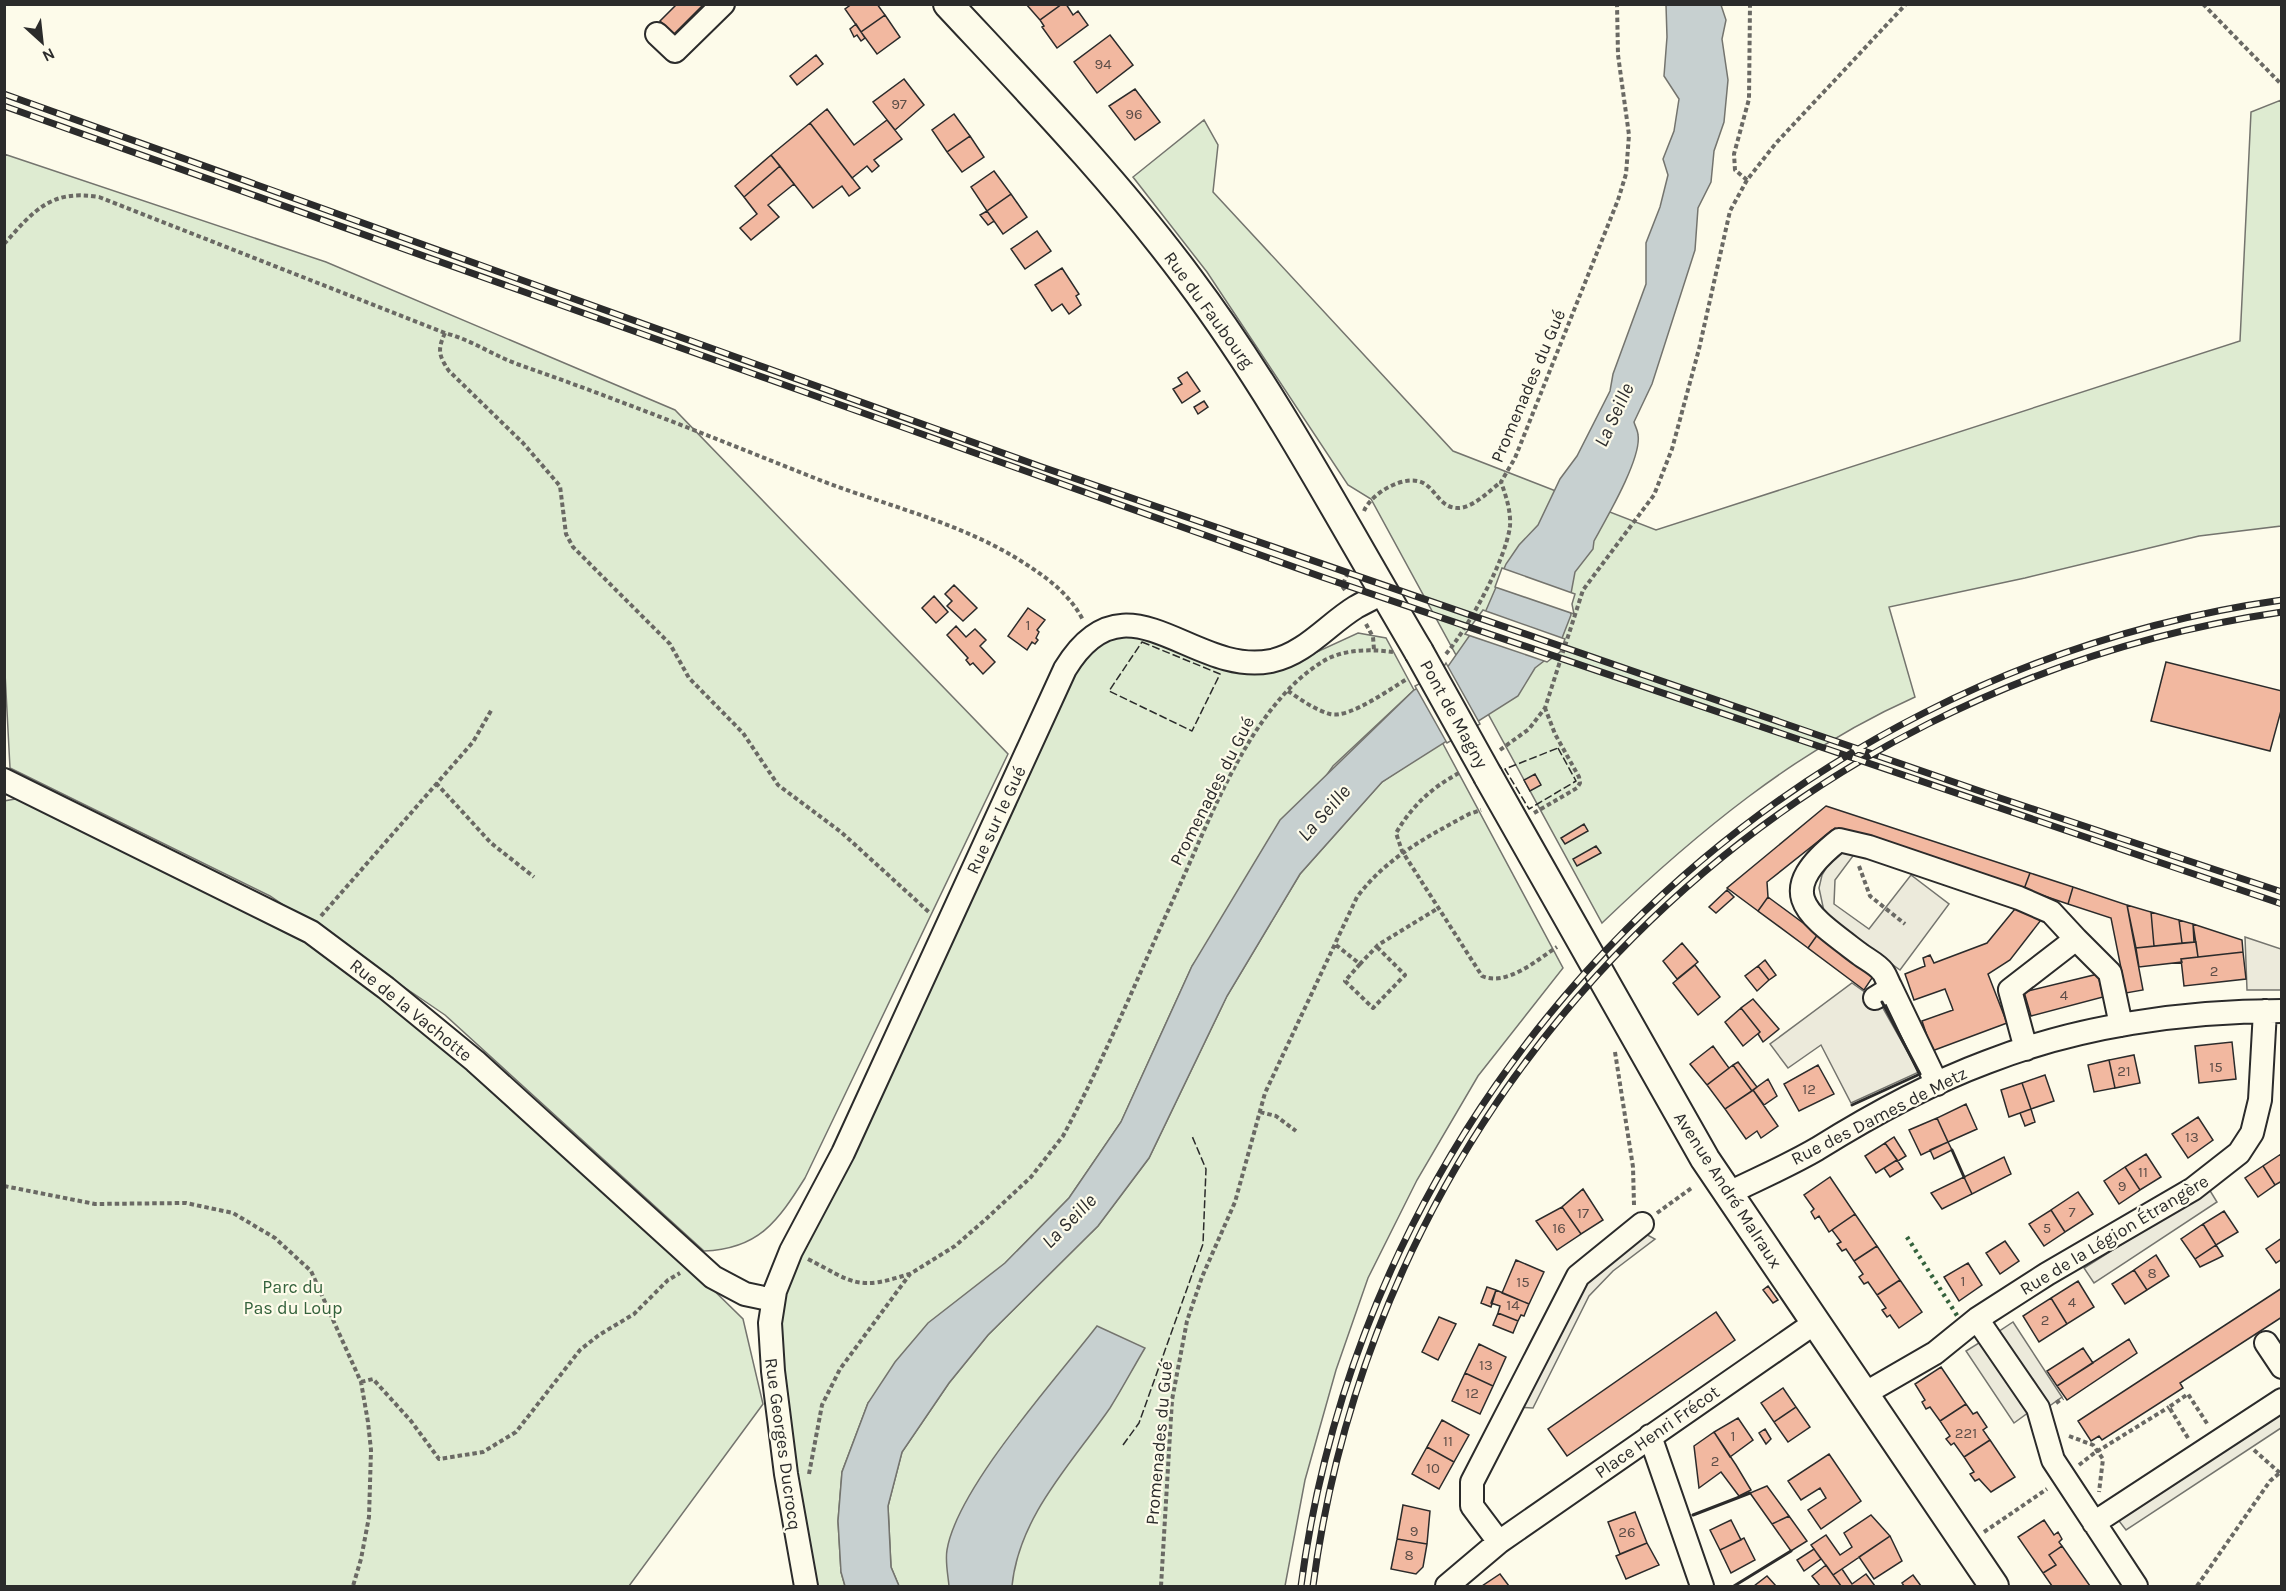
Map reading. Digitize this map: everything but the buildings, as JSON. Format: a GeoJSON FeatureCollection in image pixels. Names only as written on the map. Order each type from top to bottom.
{"type":"FeatureCollection","features":[{"type":"Feature","properties":{"kind":"main road","name":"Rue du Faubourg"},"geometry":{"type":"LineString","coordinates":[[948,4],[1114,184],[1188,278],[1274,404],[1385,592],[1420,657]]}},
{"type":"Feature","properties":{"kind":"main road","name":"Pont de Magny"},"geometry":{"type":"LineString","coordinates":[[1420,657],[1485,765]]}},
{"type":"Feature","properties":{"kind":"main road","name":"Avenue André Malraux"},"geometry":{"type":"LineString","coordinates":[[1485,765],[1516,825],[1705,1159],[1994,1587]]}},
{"type":"Feature","properties":{"kind":"street"},"geometry":{"type":"LineString","coordinates":[[657,34],[675,51],[723,4]]}},
{"type":"Feature","properties":{"kind":"street"},"geometry":{"type":"LineString","coordinates":[[1091,636],[1114,627],[1136,626],[1228,658],[1269,662],[1302,648],[1356,607],[1385,592]]}},
{"type":"Feature","properties":{"kind":"street","name":"Rue sur le Gué"},"geometry":{"type":"LineString","coordinates":[[773,1300],[790,1251],[843,1153],[1065,669],[1080,647],[1091,636]]}},
{"type":"Feature","properties":{"kind":"street","name":"Rue de la Vachotte"},"geometry":{"type":"LineString","coordinates":[[6,783],[311,932],[386,988],[475,1061],[713,1277],[735,1290],[773,1300]]}},
{"type":"Feature","properties":{"kind":"street"},"geometry":{"type":"LineString","coordinates":[[1936,1084],[1883,993],[1883,971],[1821,925],[1802,901],[1802,879],[1818,856],[1839,840],[2019,898],[2051,912],[2110,973],[2121,1025]]}},
{"type":"Feature","properties":{"kind":"street"},"geometry":{"type":"LineString","coordinates":[[2026,1049],[2010,990],[2076,939]]}},
{"type":"Feature","properties":{"kind":"street","name":"Rue des Dames de Metz"},"geometry":{"type":"LineString","coordinates":[[1727,1194],[1936,1084],[1986,1062],[2026,1049],[2121,1025],[2188,1016],[2273,1011]]}},
{"type":"Feature","properties":{"kind":"street","name":"Rue de la Légion Étrangère"},"geometry":{"type":"LineString","coordinates":[[1864,1394],[1935,1353],[1977,1318],[2047,1274],[2193,1189],[2239,1153],[2252,1133],[2260,1100],[2273,1011]]}},
{"type":"Feature","properties":{"kind":"street"},"geometry":{"type":"LineString","coordinates":[[1499,1542],[1472,1506],[1473,1482],[1568,1291],[1589,1264],[1642,1224]]}},
{"type":"Feature","properties":{"kind":"street","name":"Rue Georges Ducrocq"},"geometry":{"type":"LineString","coordinates":[[773,1300],[770,1346],[776,1404],[795,1532],[806,1587]]}},
{"type":"Feature","properties":{"kind":"street"},"geometry":{"type":"LineString","coordinates":[[1977,1318],[2038,1408],[2053,1460],[2064,1478],[2100,1518],[2136,1587]]}},
{"type":"Feature","properties":{"kind":"street","name":"Place Henri Frécot"},"geometry":{"type":"LineString","coordinates":[[1448,1587],[1499,1542],[1816,1322]]}},
{"type":"Feature","properties":{"kind":"street"},"geometry":{"type":"LineString","coordinates":[[2266,1343],[2282,1367]]}},
{"type":"Feature","properties":{"kind":"street"},"geometry":{"type":"LineString","coordinates":[[2100,1518],[2282,1400]]}},
{"type":"Feature","properties":{"kind":"street"},"geometry":{"type":"LineString","coordinates":[[1650,1436],[1702,1587]]}},
{"type":"Feature","properties":{"kind":"path","name":"Promenades du Gué"},"geometry":{"type":"LineString","coordinates":[[808,1480],[812,1447],[826,1396],[840,1369],[910,1274],[955,1246],[986,1219],[1031,1178],[1063,1136],[1216,804],[1264,716],[1288,691],[1322,711],[1337,714],[1372,700],[1420,657],[1451,648],[1480,601],[1503,552],[1510,527],[1510,511],[1500,482],[1515,458],[1618,200],[1626,174],[1629,135],[1618,55],[1617,4]]}},
{"type":"Feature","properties":{"kind":"path"},"geometry":{"type":"LineString","coordinates":[[1747,180],[1735,170],[1734,154],[1749,99],[1750,4]]}},
{"type":"Feature","properties":{"kind":"path"},"geometry":{"type":"LineString","coordinates":[[1557,947],[1512,974],[1489,979],[1482,976],[1440,907],[1402,851],[1396,833],[1409,811],[1438,785],[1485,765],[1529,729],[1545,708],[1583,590],[1654,495],[1668,459],[1699,349],[1730,211],[1747,180],[1776,143],[1906,4]]}},
{"type":"Feature","properties":{"kind":"path"},"geometry":{"type":"LineString","coordinates":[[2203,4],[2282,85]]}},
{"type":"Feature","properties":{"kind":"path"},"geometry":{"type":"LineString","coordinates":[[4,244],[40,207],[57,198],[77,193],[99,197],[445,333],[464,338],[514,363],[629,403],[810,476],[969,533],[1021,561],[1066,593],[1091,636]]}},
{"type":"Feature","properties":{"kind":"path"},"geometry":{"type":"LineString","coordinates":[[445,333],[439,346],[440,357],[449,371],[523,443],[560,486],[566,534],[573,546],[670,644],[689,678],[743,733],[778,785],[841,832],[922,907],[948,926]]}},
{"type":"Feature","properties":{"kind":"path"},"geometry":{"type":"LineString","coordinates":[[1356,543],[1365,509],[1379,491],[1412,480],[1419,481],[1426,484],[1444,504],[1457,508],[1475,502],[1500,482]]}},
{"type":"Feature","properties":{"kind":"path"},"geometry":{"type":"LineString","coordinates":[[1356,607],[1373,637],[1374,650]]}},
{"type":"Feature","properties":{"kind":"path"},"geometry":{"type":"LineString","coordinates":[[1288,691],[1330,658],[1374,650],[1394,653],[1405,650],[1404,645],[1420,657]]}},
{"type":"Feature","properties":{"kind":"path"},"geometry":{"type":"LineString","coordinates":[[1516,825],[1577,788],[1580,783],[1579,777],[1555,734],[1545,708]]}},
{"type":"Feature","properties":{"kind":"path"},"geometry":{"type":"LineString","coordinates":[[311,932],[324,910],[473,742],[492,709]]}},
{"type":"Feature","properties":{"kind":"path"},"geometry":{"type":"LineString","coordinates":[[436,783],[491,843],[534,877]]}},
{"type":"Feature","properties":{"kind":"path","name":"Promenades du Gué"},"geometry":{"type":"LineString","coordinates":[[1161,1587],[1172,1400],[1179,1355],[1187,1321],[1202,1277],[1236,1202],[1265,1093],[1357,897],[1371,879],[1402,851],[1469,814],[1485,809]]}},
{"type":"Feature","properties":{"kind":"path"},"geometry":{"type":"LineString","coordinates":[[1851,843],[1870,897],[1905,924]]}},
{"type":"Feature","properties":{"kind":"path"},"geometry":{"type":"LineString","coordinates":[[1377,947],[1405,975],[1373,1008],[1345,981],[1377,947],[1440,907]]}},
{"type":"Feature","properties":{"kind":"path"},"geometry":{"type":"LineString","coordinates":[[1336,945],[1360,964]]}},
{"type":"Feature","properties":{"kind":"path"},"geometry":{"type":"LineString","coordinates":[[1615,1051],[1633,1167],[1634,1214],[1642,1224],[1693,1187]]}},
{"type":"Feature","properties":{"kind":"path"},"geometry":{"type":"LineString","coordinates":[[1260,1112],[1276,1116],[1296,1131]]}},
{"type":"Feature","properties":{"kind":"path"},"geometry":{"type":"LineString","coordinates":[[4,1186],[95,1204],[186,1203],[233,1213],[275,1238],[311,1271],[361,1382],[371,1450],[369,1507],[362,1559],[353,1587]]}},
{"type":"Feature","properties":{"kind":"path"},"geometry":{"type":"LineString","coordinates":[[790,1251],[857,1285],[885,1282],[910,1274]]}},
{"type":"Feature","properties":{"kind":"path"},"geometry":{"type":"LineString","coordinates":[[361,1382],[373,1379],[411,1421],[439,1460],[483,1452],[516,1432],[580,1350],[599,1335],[634,1314],[668,1280],[696,1260]]}},
{"type":"Feature","properties":{"kind":"path"},"geometry":{"type":"LineString","coordinates":[[1966,1544],[2064,1478],[2092,1454],[2188,1394],[2219,1441]]}},
{"type":"Feature","properties":{"kind":"path"},"geometry":{"type":"LineString","coordinates":[[2055,1410],[2056,1403],[2063,1398]]}},
{"type":"Feature","properties":{"kind":"path"},"geometry":{"type":"LineString","coordinates":[[2169,1407],[2199,1454]]}},
{"type":"Feature","properties":{"kind":"path"},"geometry":{"type":"LineString","coordinates":[[2065,1434],[2093,1445],[2103,1459],[2098,1501],[2100,1518]]}},
{"type":"Feature","properties":{"kind":"path"},"geometry":{"type":"LineString","coordinates":[[2197,1587],[2281,1472],[2254,1450]]}},
{"type":"Feature","properties":{"kind":"green space"},"geometry":{"type":"Polygon","coordinates":[[[2281,100],[2281,526],[2199,536],[2025,578],[1889,607],[1915,697],[1829,742],[1749,796],[1673,858],[1602,923],[1371,499],[1348,485],[1207,272],[1133,177],[1204,120],[1218,145],[1213,192],[1453,451],[1656,530],[2240,341],[2251,112],[2281,100]]]}},
{"type":"Feature","properties":{"kind":"green space"},"geometry":{"type":"Polygon","coordinates":[[[4,154],[326,262],[675,410],[1008,754],[805,1178],[786,1207],[765,1230],[739,1245],[704,1251],[445,1015],[270,896],[10,768],[4,654],[4,154]]]}},
{"type":"Feature","properties":{"kind":"green space"},"geometry":{"type":"Polygon","coordinates":[[[1358,633],[1386,638],[1414,690],[1333,766],[1192,966],[1121,1122],[1069,1198],[868,1403],[842,1472],[838,1521],[841,1572],[845,1586],[817,1586],[800,1522],[785,1402],[780,1315],[791,1268],[1082,659],[1103,641],[1134,634],[1280,669],[1358,633]]]}},
{"type":"Feature","properties":{"kind":"green space"},"geometry":{"type":"Polygon","coordinates":[[[1442,742],[1563,968],[1478,1076],[1417,1180],[1368,1278],[1336,1370],[1305,1480],[1285,1586],[899,1586],[891,1567],[888,1506],[902,1452],[949,1383],[988,1335],[1098,1226],[1149,1158],[1227,996],[1300,874],[1382,782],[1442,742]]]}},
{"type":"Feature","properties":{"kind":"green space","name":"Parc du Pas du Loup"},"geometry":{"type":"Polygon","coordinates":[[[21,798],[299,936],[378,993],[493,1089],[641,1219],[743,1319],[763,1404],[629,1586],[5,1586],[4,801],[21,798]]]}},
{"type":"Feature","properties":{"kind":"shaded area"},"geometry":{"type":"Polygon","coordinates":[[[1842,847],[1853,856],[1835,880],[1834,904],[1869,929],[1911,875],[1949,904],[1900,970],[1825,916],[1819,888],[1822,875],[1833,856],[1842,847]]]}},
{"type":"Feature","properties":{"kind":"shaded area"},"geometry":{"type":"Polygon","coordinates":[[[2245,937],[2281,949],[2281,990],[2247,990],[2245,937]]]}},
{"type":"Feature","properties":{"kind":"shaded area"},"geometry":{"type":"Polygon","coordinates":[[[1852,983],[1880,1003],[1919,1072],[1851,1103],[1821,1045],[1788,1068],[1770,1044],[1852,983]]]}},
{"type":"Feature","properties":{"kind":"shaded area"},"geometry":{"type":"Polygon","coordinates":[[[2209,1189],[2217,1202],[2094,1283],[2084,1268],[2209,1189]]]}},
{"type":"Feature","properties":{"kind":"shaded area"},"geometry":{"type":"Polygon","coordinates":[[[1640,1231],[1655,1239],[1613,1271],[1589,1296],[1533,1408],[1518,1407],[1569,1298],[1640,1231]]]}},
{"type":"Feature","properties":{"kind":"shaded area"},"geometry":{"type":"Polygon","coordinates":[[[2013,1322],[2062,1397],[2048,1407],[1998,1332],[2013,1322]]]}},
{"type":"Feature","properties":{"kind":"shaded area"},"geometry":{"type":"Polygon","coordinates":[[[1982,1341],[2029,1412],[2014,1423],[1966,1351],[1982,1341]]]}},
{"type":"Feature","properties":{"kind":"shaded area"},"geometry":{"type":"Polygon","coordinates":[[[2281,1408],[2281,1428],[2126,1530],[2116,1517],[2281,1408]]]}},
{"type":"Feature","properties":{"kind":"water","name":"La Seille"},"geometry":{"type":"Polygon","coordinates":[[[1666,5],[1721,5],[1726,20],[1722,39],[1728,80],[1724,122],[1714,151],[1711,182],[1698,208],[1695,250],[1652,384],[1634,422],[1638,432],[1638,445],[1634,458],[1622,488],[1594,541],[1593,549],[1575,572],[1569,604],[1571,615],[1557,651],[1535,668],[1518,696],[1382,782],[1300,874],[1227,996],[1149,1158],[1098,1226],[988,1335],[949,1383],[902,1452],[888,1506],[891,1567],[899,1586],[845,1586],[841,1572],[838,1521],[842,1472],[868,1403],[895,1362],[928,1323],[1005,1263],[1069,1198],[1121,1122],[1192,966],[1280,820],[1414,690],[1442,675],[1484,615],[1506,564],[1519,545],[1538,525],[1560,479],[1577,456],[1610,391],[1613,374],[1646,284],[1646,243],[1660,207],[1668,175],[1663,159],[1674,131],[1679,99],[1664,76],[1667,37],[1666,5]]]}},
{"type":"Feature","properties":{"kind":"water"},"geometry":{"type":"Polygon","coordinates":[[[1097,1326],[1145,1348],[1110,1408],[1049,1491],[1036,1513],[1025,1536],[1012,1586],[949,1586],[947,1550],[955,1525],[969,1496],[1011,1434],[1097,1326]]]}},
{"type":"Feature","properties":{"kind":"pier"},"geometry":{"type":"Polygon","coordinates":[[[1502,568],[1575,594],[1572,604],[1574,614],[1495,587],[1502,568]]]}},
{"type":"Feature","properties":{"kind":"pier"},"geometry":{"type":"Polygon","coordinates":[[[1483,610],[1565,639],[1560,652],[1547,662],[1465,634],[1483,610]]]}},
{"type":"Feature","properties":{"kind":"pier"},"geometry":{"type":"Polygon","coordinates":[[[1446,663],[1480,724],[1447,743],[1415,686],[1440,673],[1446,663]]]}},
{"type":"Feature","properties":{"kind":"railway"},"geometry":{"type":"LineString","coordinates":[[4,94],[1039,466],[1997,797],[2282,892]]}},
{"type":"Feature","properties":{"kind":"railway"},"geometry":{"type":"LineString","coordinates":[[4,106],[1322,577],[2282,904]]}},
{"type":"Feature","properties":{"kind":"railway"},"geometry":{"type":"LineString","coordinates":[[1301,1586],[1342,1401],[1411,1228],[1507,1070],[1626,930],[1766,810],[1924,713],[2097,642],[2282,600]]}},
{"type":"Feature","properties":{"kind":"railway"},"geometry":{"type":"LineString","coordinates":[[1313,1586],[1353,1402],[1422,1231],[1516,1075],[1634,937],[1772,819],[1927,724],[2098,654],[2282,612]]}},
{"type":"Feature","properties":{"kind":"hedge"},"geometry":{"type":"LineString","coordinates":[[1907,1237],[1958,1317]]}},
{"type":"Feature","properties":{"kind":"fence"},"geometry":{"type":"LineString","coordinates":[[1142,642],[1220,674],[1192,731],[1109,691],[1142,642]]}},
{"type":"Feature","properties":{"kind":"fence"},"geometry":{"type":"LineString","coordinates":[[1558,748],[1576,781],[1529,809],[1505,769],[1558,748]]}},
{"type":"Feature","properties":{"kind":"fence"},"geometry":{"type":"LineString","coordinates":[[1123,1445],[1139,1423],[1203,1244],[1206,1169],[1192,1136]]}},
{"type":"Feature","properties":{"kind":"wall"},"geometry":{"type":"LineString","coordinates":[[1852,1105],[1920,1074],[1882,1002]]}},
{"type":"Feature","properties":{"kind":"wall"},"geometry":{"type":"LineString","coordinates":[[1952,1150],[1964,1177]]}},
{"type":"Feature","properties":{"kind":"wall"},"geometry":{"type":"LineString","coordinates":[[1693,1515],[1750,1493]]}},
{"type":"Feature","properties":{"kind":"wall"},"geometry":{"type":"LineString","coordinates":[[1734,1586],[1791,1551]]}}]}
